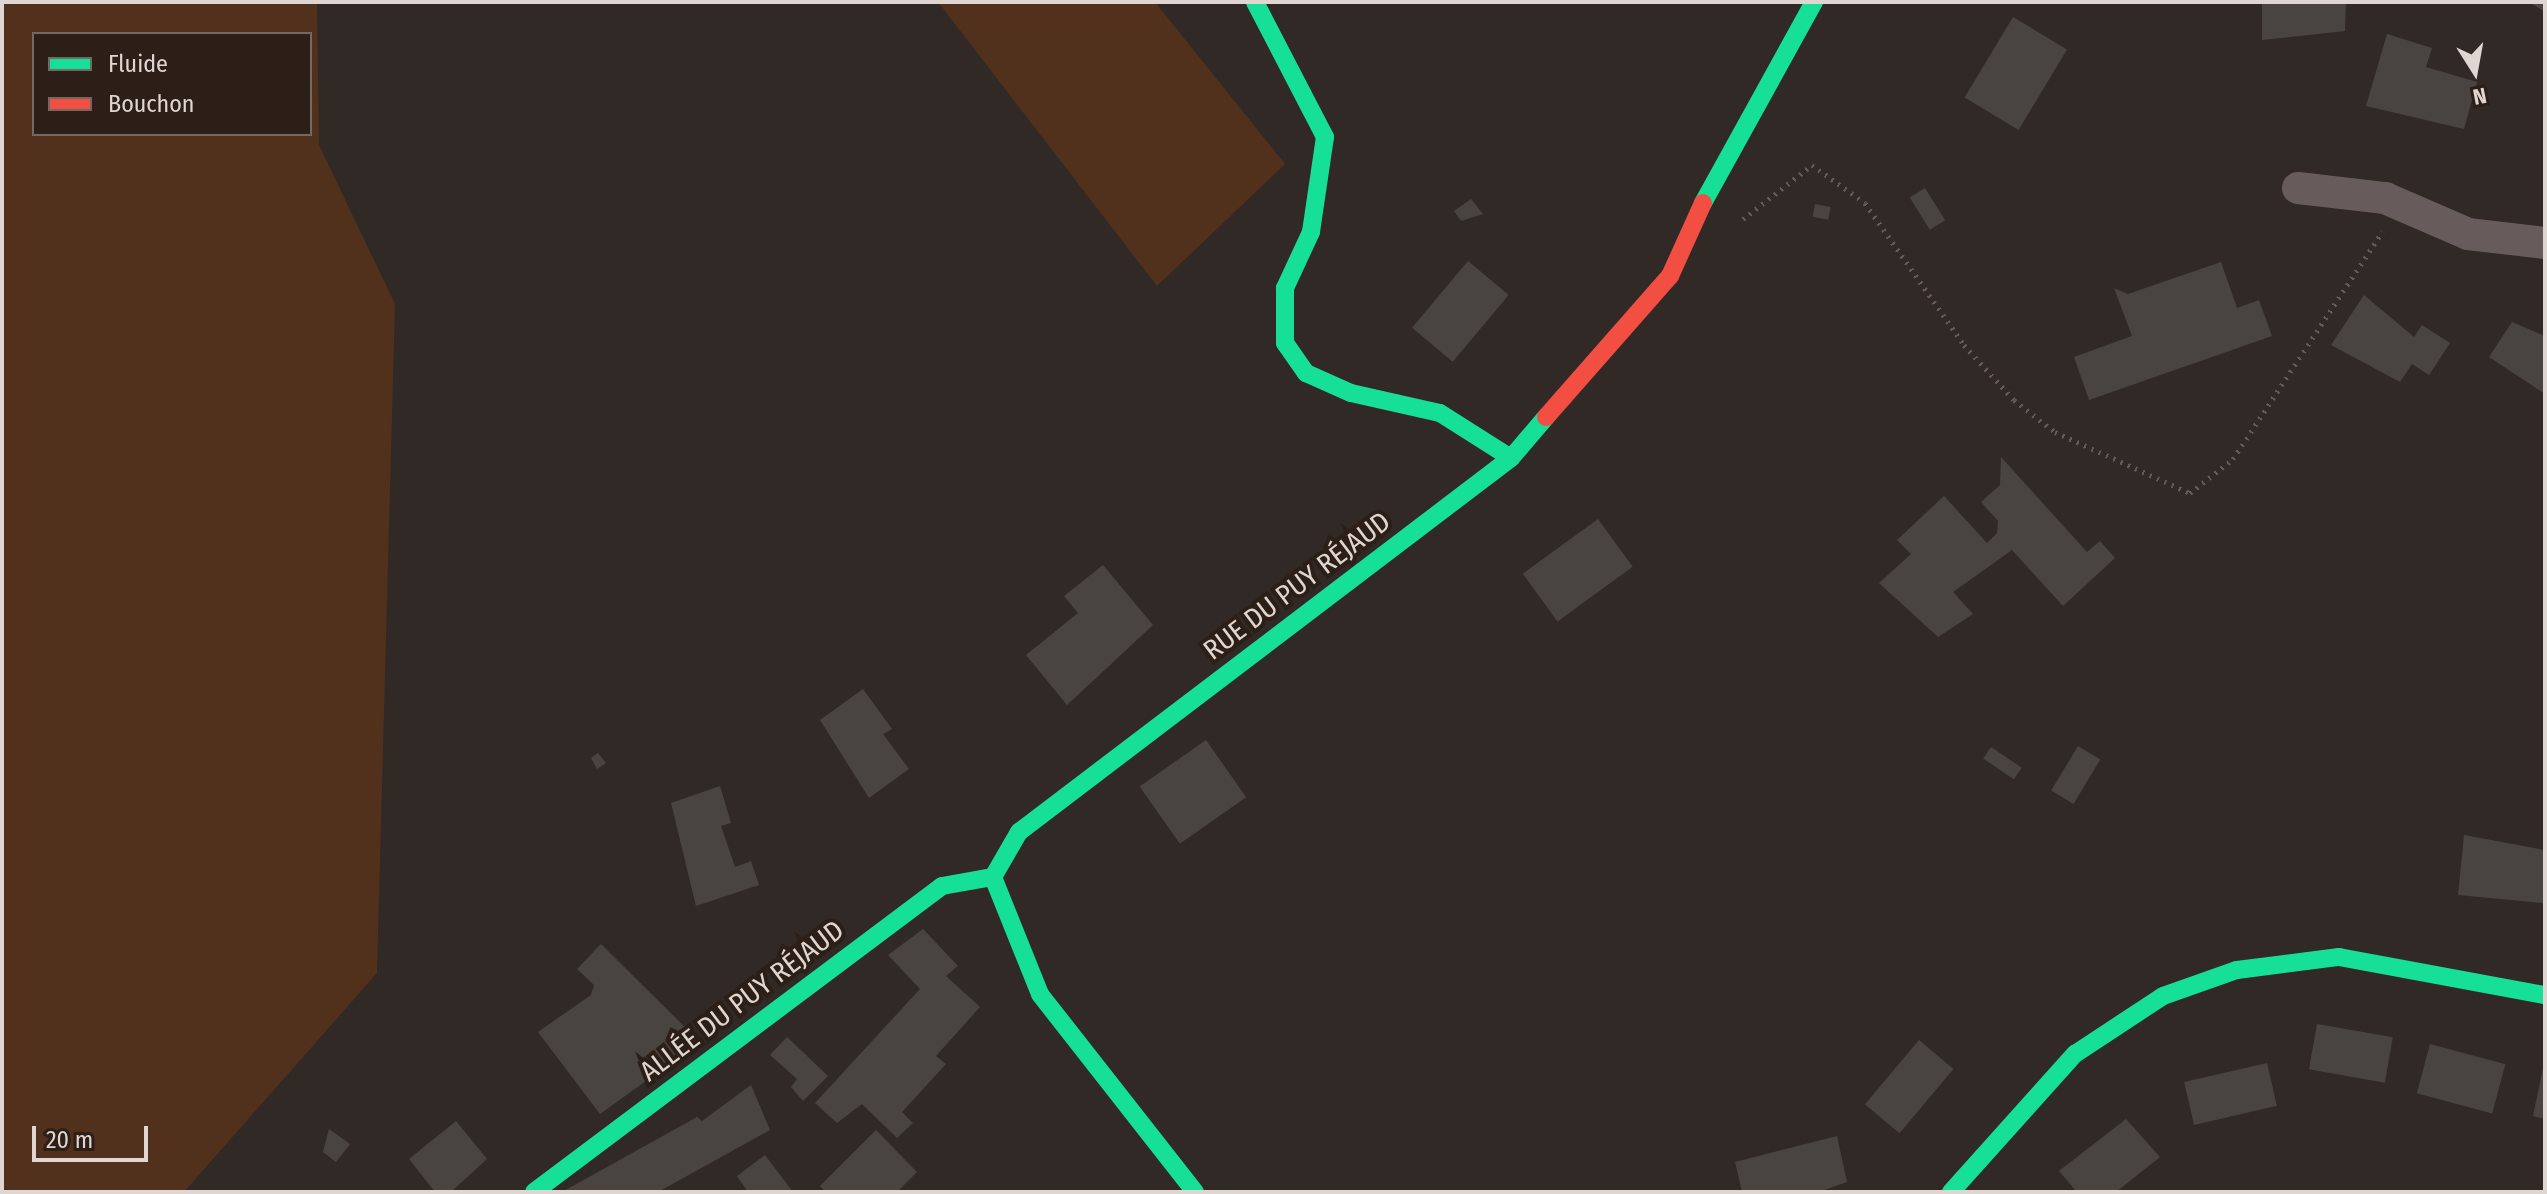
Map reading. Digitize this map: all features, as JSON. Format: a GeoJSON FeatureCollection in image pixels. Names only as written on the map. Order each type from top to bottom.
{"type":"FeatureCollection","features":[{"type":"Feature","properties":{"kind":"street"},"geometry":{"type":"LineString","coordinates":[[1255,2],[1325,137],[1311,232],[1285,288],[1285,343],[1306,373],[1351,393],[1440,413],[1511,458]]}},
{"type":"Feature","properties":{"kind":"street","name":"RUE DU PUY RÉJAUD"},"geometry":{"type":"LineString","coordinates":[[993,877],[1019,832],[1511,458],[1670,276],[1718,171],[1814,2]]}},
{"type":"Feature","properties":{"kind":"street"},"geometry":{"type":"LineString","coordinates":[[2298,188],[2400,204],[2468,234],[2545,243]]}},
{"type":"Feature","properties":{"kind":"street"},"geometry":{"type":"LineString","coordinates":[[993,877],[1040,994],[1195,1192]]}},
{"type":"Feature","properties":{"kind":"street","name":"ALLÉE DU PUY RÉJAUD"},"geometry":{"type":"LineString","coordinates":[[534,1192],[942,886],[993,877]]}},
{"type":"Feature","properties":{"kind":"street"},"geometry":{"type":"LineString","coordinates":[[1951,1192],[2075,1054],[2163,996],[2237,970],[2339,957],[2545,995]]}},
{"type":"Feature","properties":{"kind":"path"},"geometry":{"type":"LineString","coordinates":[[1729,230],[1812,165],[1865,203],[1964,345],[2014,400],[2055,432],[2190,493],[2233,459],[2400,204]]}},
{"type":"Feature","properties":{"kind":"shaded area"},"geometry":{"type":"Polygon","coordinates":[[[2,2],[317,2],[319,145],[395,304],[377,973],[184,1192],[2,1192],[2,2]]]}},
{"type":"Feature","properties":{"kind":"shaded area"},"geometry":{"type":"Polygon","coordinates":[[[938,2],[1155,2],[1285,164],[1157,286],[938,2]]]}},
{"type":"Feature","properties":{"kind":"building"},"geometry":{"type":"Polygon","coordinates":[[[2262,2],[2346,2],[2345,31],[2262,40],[2262,2]]]}},
{"type":"Feature","properties":{"kind":"building"},"geometry":{"type":"Polygon","coordinates":[[[2529,2],[2545,2],[2545,12],[2529,2]]]}},
{"type":"Feature","properties":{"kind":"building"},"geometry":{"type":"Polygon","coordinates":[[[2013,17],[2067,49],[2019,130],[1965,98],[2013,17]]]}},
{"type":"Feature","properties":{"kind":"building"},"geometry":{"type":"Polygon","coordinates":[[[2387,34],[2432,48],[2426,67],[2477,82],[2464,129],[2366,106],[2387,34]]]}},
{"type":"Feature","properties":{"kind":"building"},"geometry":{"type":"Polygon","coordinates":[[[1925,188],[1945,220],[1930,230],[1910,198],[1925,188]]]}},
{"type":"Feature","properties":{"kind":"building"},"geometry":{"type":"Polygon","coordinates":[[[1471,199],[1483,214],[1461,221],[1454,211],[1471,199]]]}},
{"type":"Feature","properties":{"kind":"building"},"geometry":{"type":"Polygon","coordinates":[[[1815,204],[1831,207],[1828,220],[1813,217],[1815,204]]]}},
{"type":"Feature","properties":{"kind":"building"},"geometry":{"type":"Polygon","coordinates":[[[1468,261],[1509,295],[1453,362],[1412,328],[1468,261]]]}},
{"type":"Feature","properties":{"kind":"building"},"geometry":{"type":"Polygon","coordinates":[[[2221,262],[2237,308],[2259,300],[2272,336],[2089,400],[2074,357],[2132,336],[2114,288],[2128,294],[2221,262]]]}},
{"type":"Feature","properties":{"kind":"building"},"geometry":{"type":"Polygon","coordinates":[[[2364,295],[2414,337],[2422,325],[2450,343],[2429,375],[2412,364],[2400,382],[2331,345],[2364,295]]]}},
{"type":"Feature","properties":{"kind":"building"},"geometry":{"type":"Polygon","coordinates":[[[2512,322],[2545,336],[2545,394],[2489,357],[2512,322]]]}},
{"type":"Feature","properties":{"kind":"building"},"geometry":{"type":"Polygon","coordinates":[[[2001,457],[2087,552],[2100,541],[2115,558],[2063,606],[2012,550],[1953,592],[1973,614],[1938,637],[1879,583],[1911,554],[1897,540],[1944,496],[1987,543],[1997,533],[1998,521],[1981,502],[2000,485],[2001,457]]]}},
{"type":"Feature","properties":{"kind":"building"},"geometry":{"type":"Polygon","coordinates":[[[1598,519],[1633,567],[1557,621],[1523,574],[1598,519]]]}},
{"type":"Feature","properties":{"kind":"building"},"geometry":{"type":"Polygon","coordinates":[[[1103,565],[1153,625],[1067,705],[1026,655],[1078,613],[1064,596],[1103,565]]]}},
{"type":"Feature","properties":{"kind":"building"},"geometry":{"type":"Polygon","coordinates":[[[863,689],[892,729],[883,734],[909,769],[869,798],[820,720],[863,689]]]}},
{"type":"Feature","properties":{"kind":"building"},"geometry":{"type":"Polygon","coordinates":[[[1206,740],[1246,797],[1180,844],[1140,786],[1206,740]]]}},
{"type":"Feature","properties":{"kind":"building"},"geometry":{"type":"Polygon","coordinates":[[[2078,746],[2100,759],[2074,804],[2051,791],[2078,746]]]}},
{"type":"Feature","properties":{"kind":"building"},"geometry":{"type":"Polygon","coordinates":[[[1991,747],[2022,768],[2014,779],[1983,759],[1991,747]]]}},
{"type":"Feature","properties":{"kind":"building"},"geometry":{"type":"Polygon","coordinates":[[[598,753],[606,763],[597,769],[591,758],[598,753]]]}},
{"type":"Feature","properties":{"kind":"building"},"geometry":{"type":"Polygon","coordinates":[[[720,786],[731,823],[721,826],[735,867],[751,861],[759,885],[696,906],[671,803],[720,786]]]}},
{"type":"Feature","properties":{"kind":"building"},"geometry":{"type":"Polygon","coordinates":[[[2464,835],[2545,850],[2543,903],[2458,895],[2464,835]]]}},
{"type":"Feature","properties":{"kind":"building"},"geometry":{"type":"Polygon","coordinates":[[[923,929],[958,966],[946,976],[980,1007],[936,1056],[946,1064],[902,1112],[913,1123],[897,1138],[862,1104],[837,1123],[815,1103],[920,989],[888,955],[923,929]]]}},
{"type":"Feature","properties":{"kind":"building"},"geometry":{"type":"Polygon","coordinates":[[[601,944],[700,1042],[600,1114],[538,1032],[591,995],[594,985],[577,969],[601,944]]]}},
{"type":"Feature","properties":{"kind":"building"},"geometry":{"type":"Polygon","coordinates":[[[2317,1024],[2393,1037],[2385,1083],[2309,1069],[2317,1024]]]}},
{"type":"Feature","properties":{"kind":"building"},"geometry":{"type":"Polygon","coordinates":[[[787,1037],[828,1076],[803,1101],[791,1087],[797,1079],[770,1055],[787,1037]]]}},
{"type":"Feature","properties":{"kind":"building"},"geometry":{"type":"Polygon","coordinates":[[[1919,1040],[1953,1069],[1899,1133],[1865,1104],[1919,1040]]]}},
{"type":"Feature","properties":{"kind":"building"},"geometry":{"type":"Polygon","coordinates":[[[2430,1044],[2505,1064],[2492,1113],[2417,1093],[2430,1044]]]}},
{"type":"Feature","properties":{"kind":"building"},"geometry":{"type":"Polygon","coordinates":[[[2267,1063],[2277,1106],[2194,1125],[2184,1082],[2267,1063]]]}},
{"type":"Feature","properties":{"kind":"building"},"geometry":{"type":"Polygon","coordinates":[[[2545,1063],[2545,1119],[2533,1116],[2545,1063]]]}},
{"type":"Feature","properties":{"kind":"building"},"geometry":{"type":"Polygon","coordinates":[[[751,1085],[770,1130],[658,1192],[562,1192],[697,1117],[702,1121],[751,1085]]]}},
{"type":"Feature","properties":{"kind":"building"},"geometry":{"type":"Polygon","coordinates":[[[2126,1119],[2160,1157],[2116,1192],[2077,1192],[2059,1171],[2126,1119]]]}},
{"type":"Feature","properties":{"kind":"building"},"geometry":{"type":"Polygon","coordinates":[[[456,1121],[487,1159],[451,1192],[435,1192],[409,1159],[456,1121]]]}},
{"type":"Feature","properties":{"kind":"building"},"geometry":{"type":"Polygon","coordinates":[[[329,1129],[350,1144],[336,1162],[323,1152],[329,1129]]]}},
{"type":"Feature","properties":{"kind":"building"},"geometry":{"type":"Polygon","coordinates":[[[876,1130],[917,1172],[897,1192],[825,1192],[820,1186],[876,1130]]]}},
{"type":"Feature","properties":{"kind":"building"},"geometry":{"type":"Polygon","coordinates":[[[1837,1136],[1847,1182],[1819,1192],[1742,1192],[1735,1162],[1837,1136]]]}},
{"type":"Feature","properties":{"kind":"building"},"geometry":{"type":"Polygon","coordinates":[[[765,1155],[793,1192],[748,1192],[737,1176],[765,1155]]]}},
{"type":"Feature","properties":{"kind":"traffic: fast"},"geometry":{"type":"LineString","coordinates":[[1255,2],[1325,137],[1311,232],[1285,288],[1285,343],[1306,373],[1351,393],[1440,413],[1511,458]]}},
{"type":"Feature","properties":{"kind":"traffic: fast"},"geometry":{"type":"LineString","coordinates":[[1703,203],[1814,2]]}},
{"type":"Feature","properties":{"kind":"traffic: fast"},"geometry":{"type":"LineString","coordinates":[[1195,1192],[1040,994],[993,877],[1019,832],[1511,458],[1546,417]]}},
{"type":"Feature","properties":{"kind":"traffic: fast"},"geometry":{"type":"LineString","coordinates":[[534,1192],[942,886],[993,877]]}},
{"type":"Feature","properties":{"kind":"traffic: fast"},"geometry":{"type":"LineString","coordinates":[[1951,1192],[2075,1054],[2163,996],[2237,970],[2339,957],[2545,995]]}},
{"type":"Feature","properties":{"kind":"traffic: jam"},"geometry":{"type":"LineString","coordinates":[[1546,417],[1670,276],[1703,203]]}}]}
